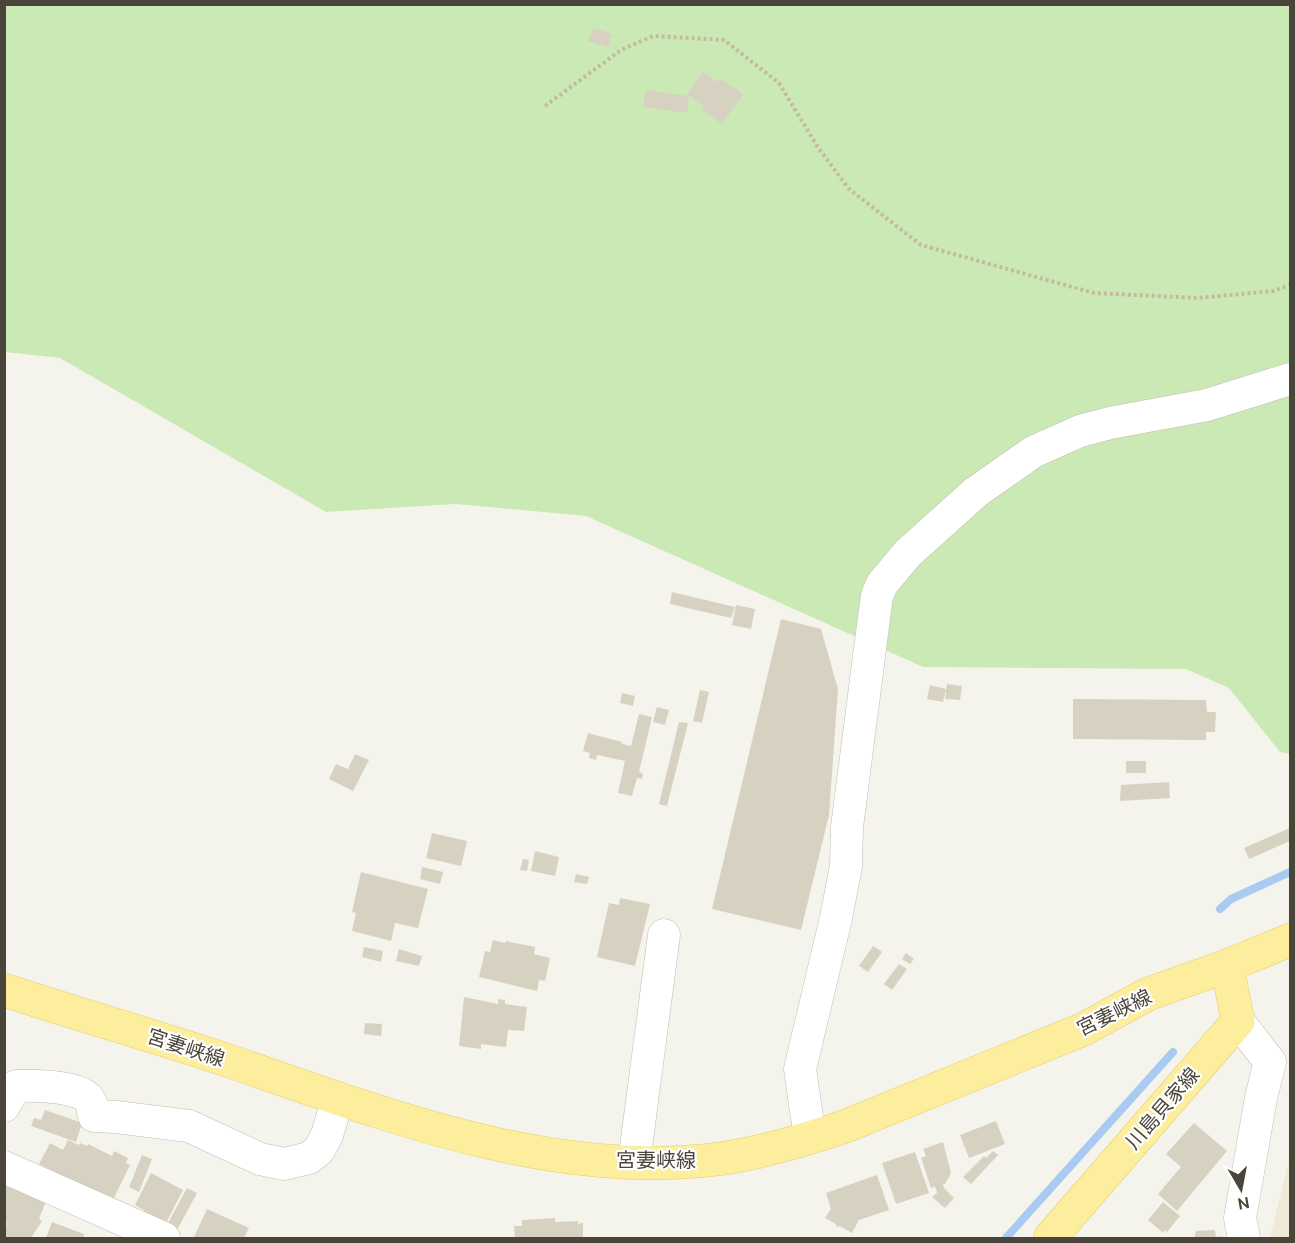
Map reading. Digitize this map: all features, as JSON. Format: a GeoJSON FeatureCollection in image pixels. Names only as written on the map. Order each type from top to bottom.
{"type":"FeatureCollection","features":[{"type":"Feature","properties":{"kind":"main road","name":"宮妻峡線"},"geometry":{"type":"LineString","coordinates":[[4,990],[188,1047],[443,1131],[503,1146],[552,1154],[634,1162],[719,1159],[810,1138],[846,1126],[1084,1029],[1148,994],[1227,966],[1290,940]]}},
{"type":"Feature","properties":{"kind":"main road"},"geometry":{"type":"LineString","coordinates":[[1227,966],[1238,1021]]}},
{"type":"Feature","properties":{"kind":"main road","name":"川島貝家線"},"geometry":{"type":"LineString","coordinates":[[1050,1239],[1238,1021]]}},
{"type":"Feature","properties":{"kind":"street"},"geometry":{"type":"LineString","coordinates":[[810,1138],[800,1070],[846,866],[847,827],[874,618],[882,584],[908,553],[976,492],[1033,452],[1080,431],[1110,423],[1207,405],[1290,379]]}},
{"type":"Feature","properties":{"kind":"street"},"geometry":{"type":"LineString","coordinates":[[634,1162],[664,935]]}},
{"type":"Feature","properties":{"kind":"street"},"geometry":{"type":"LineString","coordinates":[[1238,1021],[1270,1062],[1261,1098],[1240,1218],[1244,1239]]}},
{"type":"Feature","properties":{"kind":"street"},"geometry":{"type":"LineString","coordinates":[[4,1106],[16,1086],[33,1084],[65,1090],[85,1095],[92,1103],[94,1116],[189,1126],[260,1159],[284,1164],[309,1158],[320,1150],[338,1098]]}},
{"type":"Feature","properties":{"kind":"street"},"geometry":{"type":"LineString","coordinates":[[4,1167],[106,1226],[164,1239]]}},
{"type":"Feature","properties":{"kind":"path"},"geometry":{"type":"LineString","coordinates":[[545,106],[621,50],[653,36],[724,40],[779,83],[817,146],[849,189],[921,245],[1094,293],[1197,298],[1273,291],[1290,285]]}},
{"type":"Feature","properties":{"kind":"shaded area"},"geometry":{"type":"Polygon","coordinates":[[[1290,1156],[1290,1238],[1270,1238],[1290,1156]]]}},
{"type":"Feature","properties":{"kind":"green space"},"geometry":{"type":"Polygon","coordinates":[[[5,5],[1290,5],[1290,754],[1280,752],[1229,688],[1186,669],[923,667],[586,516],[455,504],[326,512],[60,358],[5,352],[5,5]]]}},
{"type":"Feature","properties":{"kind":"building"},"geometry":{"type":"Polygon","coordinates":[[[593,28],[612,34],[608,47],[588,41],[593,28]]]}},
{"type":"Feature","properties":{"kind":"building"},"geometry":{"type":"Polygon","coordinates":[[[703,72],[718,82],[720,79],[743,94],[722,124],[702,110],[705,107],[687,94],[703,72]]]}},
{"type":"Feature","properties":{"kind":"building"},"geometry":{"type":"Polygon","coordinates":[[[645,90],[689,96],[687,113],[643,107],[645,90]]]}},
{"type":"Feature","properties":{"kind":"building"},"geometry":{"type":"Polygon","coordinates":[[[672,592],[735,607],[731,618],[670,604],[672,592]]]}},
{"type":"Feature","properties":{"kind":"building"},"geometry":{"type":"Polygon","coordinates":[[[736,605],[755,609],[751,629],[732,625],[736,605]]]}},
{"type":"Feature","properties":{"kind":"building"},"geometry":{"type":"Polygon","coordinates":[[[781,619],[821,629],[838,689],[829,815],[801,930],[712,909],[781,619]]]}},
{"type":"Feature","properties":{"kind":"building"},"geometry":{"type":"Polygon","coordinates":[[[947,684],[962,686],[960,700],[945,699],[947,684]]]}},
{"type":"Feature","properties":{"kind":"building"},"geometry":{"type":"Polygon","coordinates":[[[930,685],[946,689],[943,702],[927,699],[930,685]]]}},
{"type":"Feature","properties":{"kind":"building"},"geometry":{"type":"Polygon","coordinates":[[[700,690],[709,692],[702,723],[693,721],[700,690]]]}},
{"type":"Feature","properties":{"kind":"building"},"geometry":{"type":"Polygon","coordinates":[[[622,693],[635,696],[633,706],[620,703],[622,693]]]}},
{"type":"Feature","properties":{"kind":"building"},"geometry":{"type":"Polygon","coordinates":[[[1073,699],[1206,700],[1207,712],[1216,712],[1215,732],[1206,732],[1206,740],[1073,739],[1073,699]]]}},
{"type":"Feature","properties":{"kind":"building"},"geometry":{"type":"Polygon","coordinates":[[[657,707],[669,710],[665,725],[653,722],[657,707]]]}},
{"type":"Feature","properties":{"kind":"building"},"geometry":{"type":"Polygon","coordinates":[[[639,714],[652,717],[639,772],[643,774],[642,779],[637,778],[632,796],[618,793],[625,761],[597,755],[596,760],[589,758],[590,753],[583,751],[588,733],[631,746],[639,714]]]}},
{"type":"Feature","properties":{"kind":"building"},"geometry":{"type":"Polygon","coordinates":[[[679,722],[688,723],[667,806],[659,804],[679,722]]]}},
{"type":"Feature","properties":{"kind":"building"},"geometry":{"type":"Polygon","coordinates":[[[355,754],[369,760],[353,791],[329,779],[336,764],[348,769],[355,754]]]}},
{"type":"Feature","properties":{"kind":"building"},"geometry":{"type":"Polygon","coordinates":[[[1126,761],[1146,761],[1146,773],[1126,773],[1126,761]]]}},
{"type":"Feature","properties":{"kind":"building"},"geometry":{"type":"Polygon","coordinates":[[[1169,782],[1170,798],[1120,801],[1121,785],[1169,782]]]}},
{"type":"Feature","properties":{"kind":"building"},"geometry":{"type":"Polygon","coordinates":[[[1290,828],[1290,841],[1249,859],[1244,848],[1290,828]]]}},
{"type":"Feature","properties":{"kind":"building"},"geometry":{"type":"Polygon","coordinates":[[[432,833],[467,841],[461,866],[426,858],[432,833]]]}},
{"type":"Feature","properties":{"kind":"building"},"geometry":{"type":"Polygon","coordinates":[[[535,851],[559,857],[555,876],[531,871],[535,851]]]}},
{"type":"Feature","properties":{"kind":"building"},"geometry":{"type":"Polygon","coordinates":[[[523,859],[529,860],[527,871],[520,870],[523,859]]]}},
{"type":"Feature","properties":{"kind":"building"},"geometry":{"type":"Polygon","coordinates":[[[422,867],[443,872],[440,884],[420,879],[422,867]]]}},
{"type":"Feature","properties":{"kind":"building"},"geometry":{"type":"Polygon","coordinates":[[[361,872],[428,889],[418,928],[395,923],[391,941],[352,931],[356,913],[352,912],[361,872]]]}},
{"type":"Feature","properties":{"kind":"building"},"geometry":{"type":"Polygon","coordinates":[[[576,874],[589,877],[587,884],[574,882],[576,874]]]}},
{"type":"Feature","properties":{"kind":"building"},"geometry":{"type":"Polygon","coordinates":[[[620,898],[650,904],[635,966],[597,957],[609,903],[619,905],[620,898]]]}},
{"type":"Feature","properties":{"kind":"building"},"geometry":{"type":"Polygon","coordinates":[[[493,940],[535,947],[534,954],[550,958],[545,981],[539,980],[537,991],[479,977],[485,951],[490,952],[493,940]]]}},
{"type":"Feature","properties":{"kind":"building"},"geometry":{"type":"Polygon","coordinates":[[[873,946],[882,952],[868,972],[859,966],[873,946]]]}},
{"type":"Feature","properties":{"kind":"building"},"geometry":{"type":"Polygon","coordinates":[[[364,947],[383,951],[381,962],[362,957],[364,947]]]}},
{"type":"Feature","properties":{"kind":"building"},"geometry":{"type":"Polygon","coordinates":[[[399,949],[422,956],[419,966],[396,961],[399,949]]]}},
{"type":"Feature","properties":{"kind":"building"},"geometry":{"type":"Polygon","coordinates":[[[906,953],[914,959],[910,964],[902,959],[906,953]]]}},
{"type":"Feature","properties":{"kind":"building"},"geometry":{"type":"Polygon","coordinates":[[[899,964],[907,969],[892,990],[884,984],[899,964]]]}},
{"type":"Feature","properties":{"kind":"building"},"geometry":{"type":"Polygon","coordinates":[[[464,997],[498,1004],[498,999],[505,1000],[505,1004],[527,1007],[524,1031],[508,1030],[506,1047],[481,1044],[481,1049],[459,1046],[464,997]]]}},
{"type":"Feature","properties":{"kind":"building"},"geometry":{"type":"Polygon","coordinates":[[[365,1023],[382,1024],[381,1036],[364,1034],[365,1023]]]}},
{"type":"Feature","properties":{"kind":"building"},"geometry":{"type":"Polygon","coordinates":[[[45,1110],[82,1123],[76,1142],[31,1126],[34,1118],[41,1120],[45,1110]]]}},
{"type":"Feature","properties":{"kind":"building"},"geometry":{"type":"Polygon","coordinates":[[[996,1121],[1005,1144],[969,1158],[960,1135],[996,1121]]]}},
{"type":"Feature","properties":{"kind":"building"},"geometry":{"type":"Polygon","coordinates":[[[1194,1123],[1227,1151],[1177,1211],[1158,1194],[1181,1167],[1166,1154],[1194,1123]]]}},
{"type":"Feature","properties":{"kind":"building"},"geometry":{"type":"Polygon","coordinates":[[[68,1140],[79,1145],[80,1143],[87,1146],[88,1144],[112,1156],[114,1151],[128,1158],[126,1163],[130,1165],[113,1200],[39,1164],[50,1143],[63,1150],[68,1140]]]}},
{"type":"Feature","properties":{"kind":"building"},"geometry":{"type":"Polygon","coordinates":[[[943,1142],[951,1173],[943,1184],[954,1198],[945,1208],[932,1197],[937,1193],[935,1186],[931,1188],[921,1158],[926,1156],[923,1149],[943,1142]]]}},
{"type":"Feature","properties":{"kind":"building"},"geometry":{"type":"Polygon","coordinates":[[[993,1151],[998,1155],[971,1184],[963,1177],[984,1156],[986,1158],[993,1151]]]}},
{"type":"Feature","properties":{"kind":"building"},"geometry":{"type":"Polygon","coordinates":[[[915,1152],[929,1193],[896,1204],[882,1163],[915,1152]]]}},
{"type":"Feature","properties":{"kind":"building"},"geometry":{"type":"Polygon","coordinates":[[[142,1155],[152,1159],[139,1192],[129,1187],[142,1155]]]}},
{"type":"Feature","properties":{"kind":"building"},"geometry":{"type":"Polygon","coordinates":[[[151,1173],[183,1190],[166,1223],[135,1205],[151,1173]]]}},
{"type":"Feature","properties":{"kind":"building"},"geometry":{"type":"Polygon","coordinates":[[[877,1175],[889,1210],[859,1220],[852,1233],[840,1226],[837,1227],[825,1218],[831,1209],[826,1193],[877,1175]]]}},
{"type":"Feature","properties":{"kind":"building"},"geometry":{"type":"Polygon","coordinates":[[[8,1185],[46,1201],[39,1219],[42,1221],[31,1238],[4,1237],[7,1223],[4,1222],[4,1191],[8,1185]]]}},
{"type":"Feature","properties":{"kind":"building"},"geometry":{"type":"Polygon","coordinates":[[[187,1188],[197,1193],[177,1230],[167,1225],[187,1188]]]}},
{"type":"Feature","properties":{"kind":"building"},"geometry":{"type":"Polygon","coordinates":[[[1163,1202],[1180,1216],[1167,1232],[1165,1230],[1163,1233],[1148,1220],[1163,1202]]]}},
{"type":"Feature","properties":{"kind":"building"},"geometry":{"type":"Polygon","coordinates":[[[207,1209],[249,1228],[244,1238],[194,1237],[207,1209]]]}},
{"type":"Feature","properties":{"kind":"building"},"geometry":{"type":"Polygon","coordinates":[[[555,1218],[555,1222],[578,1221],[578,1224],[583,1223],[583,1238],[515,1238],[514,1226],[522,1226],[522,1220],[555,1218]]]}},
{"type":"Feature","properties":{"kind":"building"},"geometry":{"type":"Polygon","coordinates":[[[52,1222],[84,1234],[83,1238],[46,1238],[52,1222]]]}},
{"type":"Feature","properties":{"kind":"building"},"geometry":{"type":"Polygon","coordinates":[[[1215,1230],[1216,1237],[1223,1236],[1223,1238],[1194,1238],[1196,1231],[1215,1230]]]}},
{"type":"Feature","properties":{"kind":"waterway"},"geometry":{"type":"LineString","coordinates":[[1220,909],[1231,899],[1290,872]]}},
{"type":"Feature","properties":{"kind":"waterway"},"geometry":{"type":"LineString","coordinates":[[1006,1238],[1173,1052]]}}]}
